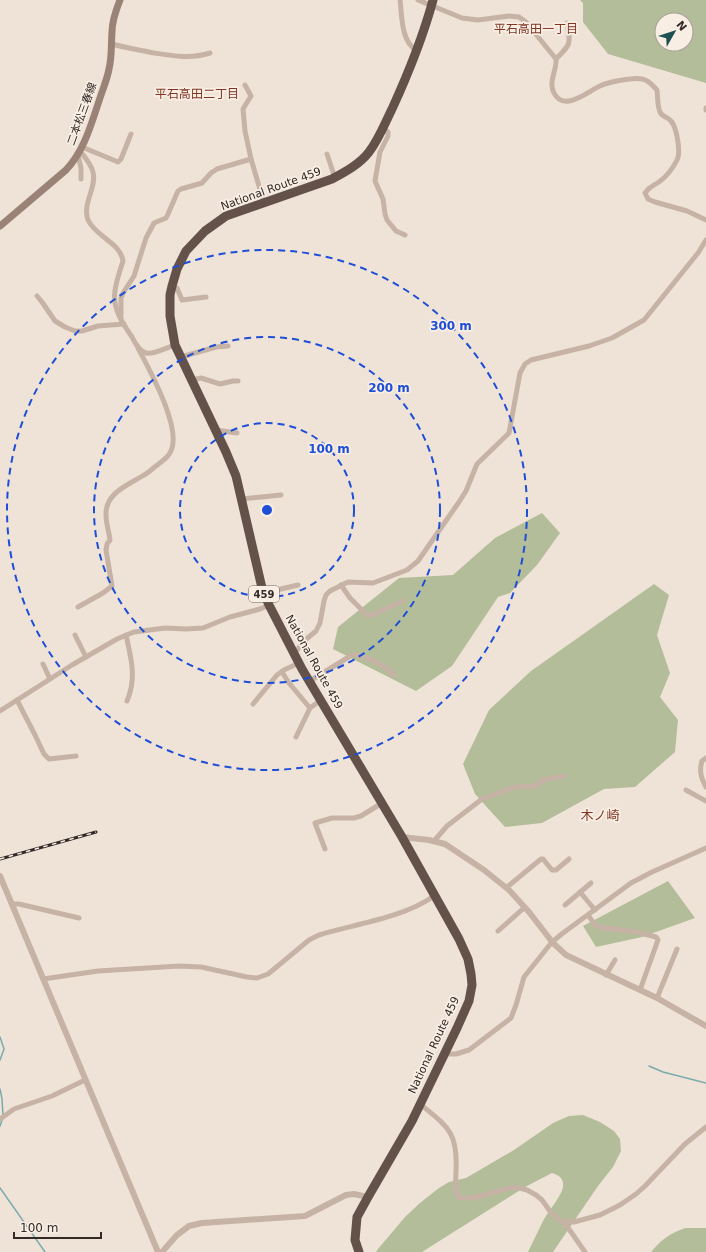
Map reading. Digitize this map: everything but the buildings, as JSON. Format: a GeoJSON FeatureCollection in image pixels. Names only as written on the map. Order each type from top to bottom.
{"type":"FeatureCollection","features":[{"type":"Feature","properties":{"kind":"highway","name":"National Route 459"},"geometry":{"type":"LineString","coordinates":[[359,1252],[355,1240],[357,1218],[402,1140],[469,1001],[472,985],[468,958],[402,837],[310,682],[268,606],[236,476],[176,345],[170,316],[170,295],[177,269],[186,251],[205,230],[226,216],[335,178],[346,172],[368,153],[383,128],[398,96],[432,3]]}},
{"type":"Feature","properties":{"kind":"main road","name":"二本松三春線"},"geometry":{"type":"LineString","coordinates":[[0,226],[66,170],[80,151],[91,125],[110,68],[114,16],[120,0]]}},
{"type":"Feature","properties":{"kind":"street"},"geometry":{"type":"LineString","coordinates":[[400,0],[406,36],[412,48],[416,50]]}},
{"type":"Feature","properties":{"kind":"street"},"geometry":{"type":"LineString","coordinates":[[418,0],[432,3],[462,18],[478,20],[508,16],[519,17],[526,22],[556,59]]}},
{"type":"Feature","properties":{"kind":"street"},"geometry":{"type":"LineString","coordinates":[[567,22],[570,44],[556,59],[552,84],[554,93],[559,99],[565,101],[579,98],[600,85],[628,79],[642,79],[649,82],[657,90],[658,108],[661,114],[671,121],[675,127],[678,142],[678,158],[674,166],[660,181],[648,188],[645,193],[648,199],[687,211],[706,220]]}},
{"type":"Feature","properties":{"kind":"street"},"geometry":{"type":"LineString","coordinates":[[112,44],[136,50],[179,57],[189,57],[210,53]]}},
{"type":"Feature","properties":{"kind":"street"},"geometry":{"type":"LineString","coordinates":[[245,85],[251,96],[243,109],[245,131],[251,159],[264,203]]}},
{"type":"Feature","properties":{"kind":"street"},"geometry":{"type":"LineString","coordinates":[[383,128],[388,132],[388,136],[380,152],[375,181],[383,199],[387,220],[396,231],[405,235]]}},
{"type":"Feature","properties":{"kind":"street"},"geometry":{"type":"LineString","coordinates":[[80,151],[118,162],[121,159],[131,134]]}},
{"type":"Feature","properties":{"kind":"street"},"geometry":{"type":"LineString","coordinates":[[80,151],[81,179]]}},
{"type":"Feature","properties":{"kind":"street"},"geometry":{"type":"LineString","coordinates":[[78,607],[103,593],[112,586],[106,550],[107,544],[110,540],[106,515],[110,498],[166,458],[171,452],[172,448],[169,415],[153,376],[115,305],[115,291],[123,261],[122,257],[116,248],[91,226],[88,218],[86,210],[93,187],[94,178],[93,170],[90,164],[80,151]]}},
{"type":"Feature","properties":{"kind":"street"},"geometry":{"type":"LineString","coordinates":[[327,154],[335,178]]}},
{"type":"Feature","properties":{"kind":"street"},"geometry":{"type":"LineString","coordinates":[[123,322],[121,298],[134,276],[146,238],[154,224],[166,218],[178,191],[202,183],[217,169],[251,159]]}},
{"type":"Feature","properties":{"kind":"street"},"geometry":{"type":"LineString","coordinates":[[294,653],[304,641],[316,631],[320,623],[326,595],[348,582],[373,583],[407,570],[413,566],[424,553],[466,491],[477,464],[509,433],[520,373],[526,364],[531,360],[589,346],[612,338],[644,320],[698,253],[706,240]]}},
{"type":"Feature","properties":{"kind":"street"},"geometry":{"type":"LineString","coordinates":[[172,286],[177,288],[182,300],[206,297]]}},
{"type":"Feature","properties":{"kind":"street"},"geometry":{"type":"LineString","coordinates":[[37,296],[55,321],[75,331],[82,331],[98,326],[123,322]]}},
{"type":"Feature","properties":{"kind":"street"},"geometry":{"type":"LineString","coordinates":[[138,348],[144,353],[151,353],[176,345]]}},
{"type":"Feature","properties":{"kind":"street"},"geometry":{"type":"LineString","coordinates":[[181,357],[216,347],[228,346]]}},
{"type":"Feature","properties":{"kind":"street"},"geometry":{"type":"LineString","coordinates":[[192,380],[201,378],[220,384],[233,380],[238,381]]}},
{"type":"Feature","properties":{"kind":"street"},"geometry":{"type":"LineString","coordinates":[[216,430],[237,433]]}},
{"type":"Feature","properties":{"kind":"street"},"geometry":{"type":"LineString","coordinates":[[241,499],[281,495]]}},
{"type":"Feature","properties":{"kind":"street"},"geometry":{"type":"LineString","coordinates":[[264,593],[298,585]]}},
{"type":"Feature","properties":{"kind":"street"},"geometry":{"type":"LineString","coordinates":[[341,585],[350,598],[367,615],[372,615],[403,601]]}},
{"type":"Feature","properties":{"kind":"street"},"geometry":{"type":"LineString","coordinates":[[0,711],[86,657],[126,635],[134,632],[165,628],[203,628],[230,617],[268,606]]}},
{"type":"Feature","properties":{"kind":"street"},"geometry":{"type":"LineString","coordinates":[[75,635],[86,657]]}},
{"type":"Feature","properties":{"kind":"street"},"geometry":{"type":"LineString","coordinates":[[126,635],[133,668],[132,684],[127,701]]}},
{"type":"Feature","properties":{"kind":"street"},"geometry":{"type":"LineString","coordinates":[[310,682],[352,655],[359,655],[378,663],[394,675]]}},
{"type":"Feature","properties":{"kind":"street"},"geometry":{"type":"LineString","coordinates":[[253,704],[268,685],[282,672],[299,663]]}},
{"type":"Feature","properties":{"kind":"street"},"geometry":{"type":"LineString","coordinates":[[43,664],[50,679]]}},
{"type":"Feature","properties":{"kind":"street"},"geometry":{"type":"LineString","coordinates":[[282,672],[289,683],[310,708]]}},
{"type":"Feature","properties":{"kind":"street"},"geometry":{"type":"LineString","coordinates":[[17,700],[36,735],[44,754],[50,759],[76,756]]}},
{"type":"Feature","properties":{"kind":"street"},"geometry":{"type":"LineString","coordinates":[[296,737],[310,708],[321,700]]}},
{"type":"Feature","properties":{"kind":"street"},"geometry":{"type":"LineString","coordinates":[[706,758],[702,761],[700,768],[706,787]]}},
{"type":"Feature","properties":{"kind":"street"},"geometry":{"type":"LineString","coordinates":[[434,841],[447,826],[482,799],[515,787],[536,786],[543,780],[564,776]]}},
{"type":"Feature","properties":{"kind":"street"},"geometry":{"type":"LineString","coordinates":[[686,790],[706,801]]}},
{"type":"Feature","properties":{"kind":"street"},"geometry":{"type":"LineString","coordinates":[[325,849],[315,823],[332,818],[354,818],[361,816],[382,803]]}},
{"type":"Feature","properties":{"kind":"street"},"geometry":{"type":"LineString","coordinates":[[402,837],[445,844],[484,870],[506,888],[525,907],[552,942],[566,955],[657,998],[706,1026]]}},
{"type":"Feature","properties":{"kind":"street"},"geometry":{"type":"LineString","coordinates":[[444,1054],[456,1054],[469,1050],[511,1018],[524,977],[552,942],[631,883],[706,848]]}},
{"type":"Feature","properties":{"kind":"street"},"geometry":{"type":"LineString","coordinates":[[506,888],[542,859],[544,859],[552,870],[556,870],[569,859]]}},
{"type":"Feature","properties":{"kind":"street"},"geometry":{"type":"LineString","coordinates":[[0,876],[158,1252]]}},
{"type":"Feature","properties":{"kind":"street"},"geometry":{"type":"LineString","coordinates":[[565,905],[591,883]]}},
{"type":"Feature","properties":{"kind":"street"},"geometry":{"type":"LineString","coordinates":[[580,892],[595,910]]}},
{"type":"Feature","properties":{"kind":"street"},"geometry":{"type":"LineString","coordinates":[[43,979],[98,971],[179,966],[201,967],[257,978],[268,974],[309,940],[319,935],[416,907],[434,896]]}},
{"type":"Feature","properties":{"kind":"street"},"geometry":{"type":"LineString","coordinates":[[12,904],[19,904],[79,918]]}},
{"type":"Feature","properties":{"kind":"street"},"geometry":{"type":"LineString","coordinates":[[498,931],[525,907]]}},
{"type":"Feature","properties":{"kind":"street"},"geometry":{"type":"LineString","coordinates":[[588,915],[598,927],[636,932],[656,937],[658,940],[640,990]]}},
{"type":"Feature","properties":{"kind":"street"},"geometry":{"type":"LineString","coordinates":[[657,998],[678,949]]}},
{"type":"Feature","properties":{"kind":"street"},"geometry":{"type":"LineString","coordinates":[[606,975],[615,960]]}},
{"type":"Feature","properties":{"kind":"street"},"geometry":{"type":"LineString","coordinates":[[0,1119],[14,1109],[52,1096],[85,1080]]}},
{"type":"Feature","properties":{"kind":"street"},"geometry":{"type":"LineString","coordinates":[[420,1104],[439,1120],[451,1134],[455,1144],[457,1158],[455,1184],[459,1198],[473,1198],[510,1188],[519,1188],[536,1195],[542,1200],[552,1214],[562,1222],[574,1222],[600,1215],[628,1200],[645,1186],[689,1141],[706,1127]]}},
{"type":"Feature","properties":{"kind":"street"},"geometry":{"type":"LineString","coordinates":[[162,1252],[177,1234],[189,1226],[305,1216],[346,1195],[354,1194],[368,1197]]}},
{"type":"Feature","properties":{"kind":"street"},"geometry":{"type":"LineString","coordinates":[[564,1222],[585,1252]]}},
{"type":"Feature","properties":{"kind":"green space"},"geometry":{"type":"Polygon","coordinates":[[[580,0],[706,0],[706,83],[608,54],[583,22],[583,3],[580,0]]]}},
{"type":"Feature","properties":{"kind":"green space"},"geometry":{"type":"Polygon","coordinates":[[[542,513],[560,533],[537,565],[510,593],[498,597],[452,666],[416,691],[333,649],[338,627],[399,578],[453,575],[495,538],[542,513]]]}},
{"type":"Feature","properties":{"kind":"green space"},"geometry":{"type":"Polygon","coordinates":[[[654,584],[669,595],[657,635],[670,673],[660,697],[678,720],[675,752],[635,787],[604,789],[542,823],[505,827],[475,794],[463,764],[489,710],[531,671],[654,584]]]}},
{"type":"Feature","properties":{"kind":"green space"},"geometry":{"type":"Polygon","coordinates":[[[668,881],[695,918],[642,937],[596,947],[583,926],[668,881]]]}},
{"type":"Feature","properties":{"kind":"green space"},"geometry":{"type":"Polygon","coordinates":[[[583,1115],[600,1122],[614,1131],[620,1139],[621,1151],[613,1167],[598,1186],[553,1252],[528,1252],[543,1221],[562,1189],[562,1179],[552,1173],[525,1187],[422,1252],[376,1252],[405,1217],[439,1188],[449,1182],[466,1178],[514,1150],[553,1123],[569,1116],[583,1115]]]}},
{"type":"Feature","properties":{"kind":"green space"},"geometry":{"type":"Polygon","coordinates":[[[685,1228],[706,1228],[706,1252],[651,1252],[666,1237],[685,1228]]]}},
{"type":"Feature","properties":{"kind":"waterway"},"geometry":{"type":"LineString","coordinates":[[0,1037],[4,1049],[0,1060]]}},
{"type":"Feature","properties":{"kind":"waterway"},"geometry":{"type":"LineString","coordinates":[[649,1066],[663,1072],[706,1083]]}},
{"type":"Feature","properties":{"kind":"waterway"},"geometry":{"type":"LineString","coordinates":[[0,1089],[3,1115]]}},
{"type":"Feature","properties":{"kind":"waterway"},"geometry":{"type":"LineString","coordinates":[[0,1126],[2,1120]]}},
{"type":"Feature","properties":{"kind":"waterway"},"geometry":{"type":"LineString","coordinates":[[0,1188],[45,1252]]}},
{"type":"Feature","properties":{"kind":"railway"},"geometry":{"type":"LineString","coordinates":[[0,859],[96,832]]}},
{"type":"Feature","properties":{"kind":"district","name":"平石高田一丁目"},"geometry":{"type":"Point","coordinates":[536,29]}},
{"type":"Feature","properties":{"kind":"district","name":"平石高田二丁目"},"geometry":{"type":"Point","coordinates":[197,94]}},
{"type":"Feature","properties":{"kind":"district","name":"木ノ崎"},"geometry":{"type":"Point","coordinates":[600,815]}}]}
